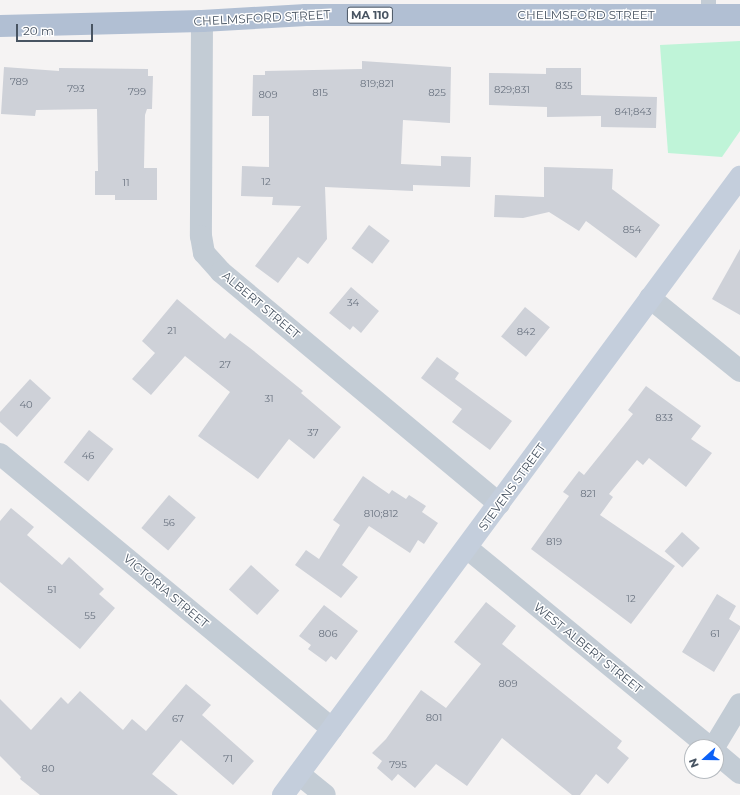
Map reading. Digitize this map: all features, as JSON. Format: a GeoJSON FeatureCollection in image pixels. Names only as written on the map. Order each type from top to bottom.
{"type":"FeatureCollection","features":[{"type":"Feature","properties":{"kind":"main road","name":"CHELMSFORD STREET"},"geometry":{"type":"LineString","coordinates":[[0,26],[202,22],[306,15],[708,8],[740,15]]}},
{"type":"Feature","properties":{"kind":"main road","name":"STEVENS STREET"},"geometry":{"type":"LineString","coordinates":[[283,795],[740,177]]}},
{"type":"Feature","properties":{"kind":"street","name":"ALBERT STREET"},"geometry":{"type":"LineString","coordinates":[[202,22],[201,236],[204,253],[221,272],[499,504]]}},
{"type":"Feature","properties":{"kind":"street"},"geometry":{"type":"LineString","coordinates":[[650,298],[740,371]]}},
{"type":"Feature","properties":{"kind":"street","name":"VICTORIA STREET"},"geometry":{"type":"LineString","coordinates":[[0,454],[332,729]]}},
{"type":"Feature","properties":{"kind":"street","name":"WEST ALBERT STREET"},"geometry":{"type":"LineString","coordinates":[[467,548],[699,739]]}},
{"type":"Feature","properties":{"kind":"street"},"geometry":{"type":"LineString","coordinates":[[719,739],[740,704]]}},
{"type":"Feature","properties":{"kind":"street"},"geometry":{"type":"LineString","coordinates":[[724,760],[740,773]]}},
{"type":"Feature","properties":{"kind":"street"},"geometry":{"type":"LineString","coordinates":[[299,774],[325,795]]}},
{"type":"Feature","properties":{"kind":"green space"},"geometry":{"type":"Polygon","coordinates":[[[740,41],[740,131],[722,157],[668,153],[660,45],[740,41]]]}},
{"type":"Feature","properties":{"kind":"building"},"geometry":{"type":"Polygon","coordinates":[[[362,61],[451,67],[450,123],[403,120],[401,164],[441,166],[441,156],[471,157],[470,187],[413,185],[413,191],[325,187],[327,239],[308,264],[298,257],[278,283],[255,266],[301,206],[272,205],[273,197],[241,196],[242,166],[269,167],[269,116],[252,116],[253,75],[265,75],[265,71],[362,69],[362,61]]]}},
{"type":"Feature","properties":{"kind":"building"},"geometry":{"type":"Polygon","coordinates":[[[4,67],[59,71],[59,68],[148,69],[148,76],[153,76],[152,109],[147,109],[145,115],[144,168],[157,168],[157,200],[115,200],[115,195],[95,195],[95,171],[98,171],[97,109],[36,110],[35,116],[1,114],[4,67]]]}},
{"type":"Feature","properties":{"kind":"building"},"geometry":{"type":"Polygon","coordinates":[[[546,68],[581,68],[581,95],[657,97],[656,128],[601,127],[601,116],[547,117],[547,107],[489,105],[489,73],[546,74],[546,68]]]}},
{"type":"Feature","properties":{"kind":"building"},"geometry":{"type":"Polygon","coordinates":[[[544,167],[613,169],[612,189],[660,225],[636,258],[586,221],[579,231],[549,212],[523,218],[494,217],[495,195],[544,197],[544,167]]]}},
{"type":"Feature","properties":{"kind":"building"},"geometry":{"type":"Polygon","coordinates":[[[369,225],[390,241],[372,264],[352,248],[369,225]]]}},
{"type":"Feature","properties":{"kind":"building"},"geometry":{"type":"Polygon","coordinates":[[[740,249],[740,315],[712,299],[740,249]]]}},
{"type":"Feature","properties":{"kind":"building"},"geometry":{"type":"Polygon","coordinates":[[[351,287],[379,311],[361,333],[353,326],[350,330],[329,313],[351,287]]]}},
{"type":"Feature","properties":{"kind":"building"},"geometry":{"type":"Polygon","coordinates":[[[177,299],[225,339],[230,333],[250,348],[303,391],[301,393],[341,427],[314,459],[289,439],[258,479],[198,436],[230,392],[185,356],[151,395],[132,379],[155,353],[142,341],[177,299]]]}},
{"type":"Feature","properties":{"kind":"building"},"geometry":{"type":"Polygon","coordinates":[[[525,307],[550,327],[526,357],[501,337],[525,307]]]}},
{"type":"Feature","properties":{"kind":"building"},"geometry":{"type":"Polygon","coordinates":[[[437,357],[459,373],[455,379],[512,421],[490,450],[452,422],[462,409],[421,378],[437,357]]]}},
{"type":"Feature","properties":{"kind":"building"},"geometry":{"type":"Polygon","coordinates":[[[30,379],[51,398],[17,437],[0,422],[0,412],[30,379]]]}},
{"type":"Feature","properties":{"kind":"building"},"geometry":{"type":"Polygon","coordinates":[[[646,386],[701,426],[691,439],[712,453],[686,487],[649,458],[643,465],[637,460],[609,494],[613,497],[600,515],[675,566],[631,624],[531,549],[569,496],[563,492],[579,471],[584,475],[633,414],[628,410],[646,386]]]}},
{"type":"Feature","properties":{"kind":"building"},"geometry":{"type":"Polygon","coordinates":[[[89,430],[113,449],[88,481],[64,462],[89,430]]]}},
{"type":"Feature","properties":{"kind":"building"},"geometry":{"type":"Polygon","coordinates":[[[363,476],[389,494],[392,490],[406,499],[409,495],[426,506],[422,512],[438,523],[424,544],[418,540],[410,553],[369,526],[342,565],[358,577],[341,598],[295,565],[306,550],[319,559],[340,525],[333,520],[363,476]]]}},
{"type":"Feature","properties":{"kind":"building"},"geometry":{"type":"Polygon","coordinates":[[[169,495],[196,517],[168,550],[141,528],[169,495]]]}},
{"type":"Feature","properties":{"kind":"building"},"geometry":{"type":"Polygon","coordinates":[[[11,508],[34,527],[27,535],[62,565],[69,557],[104,589],[99,594],[115,608],[80,649],[0,582],[0,521],[11,508]]]}},
{"type":"Feature","properties":{"kind":"building"},"geometry":{"type":"Polygon","coordinates":[[[682,532],[700,548],[682,567],[665,551],[682,532]]]}},
{"type":"Feature","properties":{"kind":"building"},"geometry":{"type":"Polygon","coordinates":[[[251,565],[279,590],[257,615],[229,590],[251,565]]]}},
{"type":"Feature","properties":{"kind":"building"},"geometry":{"type":"Polygon","coordinates":[[[717,594],[736,606],[729,619],[740,626],[740,629],[714,672],[682,652],[717,594]]]}},
{"type":"Feature","properties":{"kind":"building"},"geometry":{"type":"Polygon","coordinates":[[[486,602],[516,626],[502,644],[622,741],[617,748],[629,758],[608,784],[596,774],[580,795],[572,795],[502,738],[467,786],[436,764],[415,788],[398,774],[392,781],[377,768],[382,761],[372,753],[386,739],[421,690],[446,708],[481,664],[454,642],[486,602]]]}},
{"type":"Feature","properties":{"kind":"building"},"geometry":{"type":"Polygon","coordinates":[[[324,605],[358,631],[336,660],[331,656],[326,662],[308,649],[311,645],[299,636],[324,605]]]}},
{"type":"Feature","properties":{"kind":"building"},"geometry":{"type":"Polygon","coordinates":[[[186,684],[211,705],[202,715],[254,761],[233,785],[181,740],[152,774],[178,795],[40,795],[20,779],[21,777],[0,756],[0,699],[31,730],[61,697],[68,704],[80,691],[123,730],[132,719],[146,731],[186,684]]]}}]}
